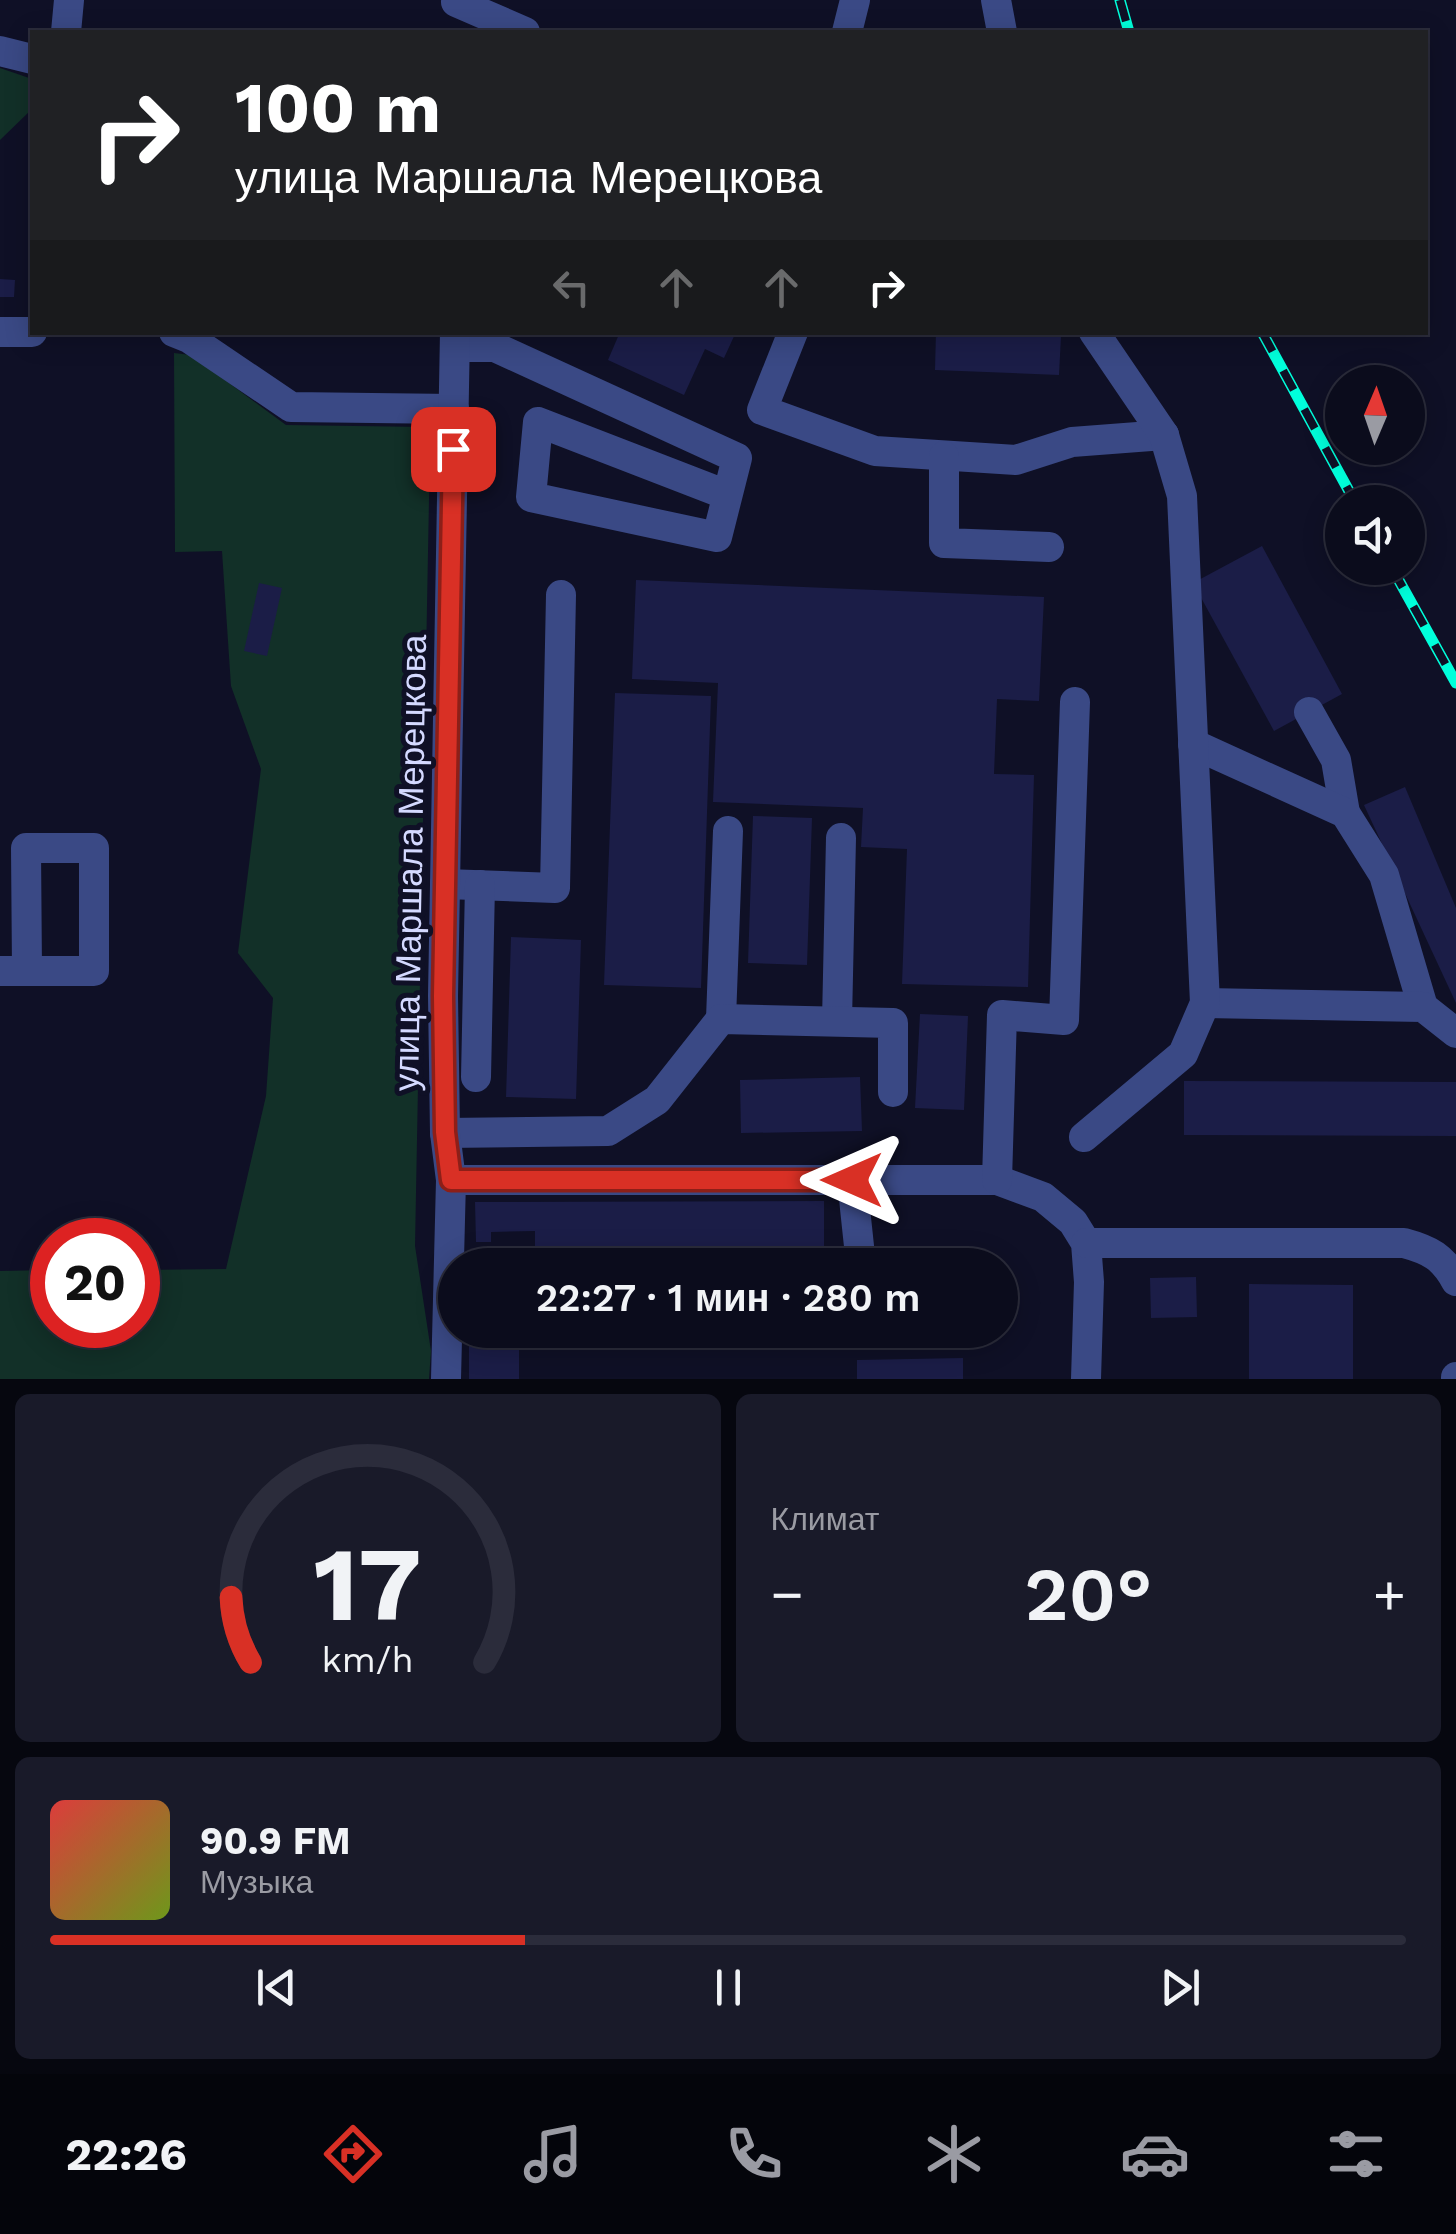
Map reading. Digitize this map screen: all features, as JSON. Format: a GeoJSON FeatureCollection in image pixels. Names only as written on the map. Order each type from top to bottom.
{"type":"FeatureCollection","features":[{"type":"Feature","properties":{"kind":"street"},"geometry":{"type":"LineString","coordinates":[[66,30],[69,0]]}},
{"type":"Feature","properties":{"kind":"street"},"geometry":{"type":"LineString","coordinates":[[848,30],[855,0]]}},
{"type":"Feature","properties":{"kind":"street"},"geometry":{"type":"LineString","coordinates":[[996,0],[1002,30]]}},
{"type":"Feature","properties":{"kind":"street"},"geometry":{"type":"LineString","coordinates":[[456,12],[518,30]]}},
{"type":"Feature","properties":{"kind":"street"},"geometry":{"type":"LineString","coordinates":[[0,51],[30,58]]}},
{"type":"Feature","properties":{"kind":"street"},"geometry":{"type":"LineString","coordinates":[[0,332],[30,332]]}},
{"type":"Feature","properties":{"kind":"street"},"geometry":{"type":"LineString","coordinates":[[185,335],[291,407],[454,409]]}},
{"type":"Feature","properties":{"kind":"street"},"geometry":{"type":"LineString","coordinates":[[792,335],[762,410],[875,451],[1016,460],[1072,442],[1164,435]]}},
{"type":"Feature","properties":{"kind":"street"},"geometry":{"type":"LineString","coordinates":[[1084,1137],[1183,1054],[1205,1003],[1182,496],[1164,435],[1096,335]]}},
{"type":"Feature","properties":{"kind":"street"},"geometry":{"type":"LineString","coordinates":[[455,340],[494,347],[736,458],[728,495],[717,537],[531,497],[538,422],[728,495]]}},
{"type":"Feature","properties":{"kind":"street","name":"улица Маршала Мерецкова"},"geometry":{"type":"LineString","coordinates":[[446,1379],[451,1180],[445,1132],[445,884],[455,340]]}},
{"type":"Feature","properties":{"kind":"street"},"geometry":{"type":"LineString","coordinates":[[944,456],[944,543],[1049,547]]}},
{"type":"Feature","properties":{"kind":"street"},"geometry":{"type":"LineString","coordinates":[[445,884],[554,888],[561,595]]}},
{"type":"Feature","properties":{"kind":"street"},"geometry":{"type":"LineString","coordinates":[[997,1180],[1002,1015],[1064,1020],[1075,702]]}},
{"type":"Feature","properties":{"kind":"street"},"geometry":{"type":"LineString","coordinates":[[1309,712],[1336,760],[1345,813],[1384,875],[1423,1007]]}},
{"type":"Feature","properties":{"kind":"street"},"geometry":{"type":"LineString","coordinates":[[1193,744],[1345,813]]}},
{"type":"Feature","properties":{"kind":"street"},"geometry":{"type":"LineString","coordinates":[[445,1132],[608,1131],[656,1100],[721,1019],[728,831]]}},
{"type":"Feature","properties":{"kind":"street"},"geometry":{"type":"LineString","coordinates":[[837,1021],[841,838]]}},
{"type":"Feature","properties":{"kind":"street"},"geometry":{"type":"LineString","coordinates":[[26,848],[94,848],[94,971],[13,971],[26,848]]}},
{"type":"Feature","properties":{"kind":"street"},"geometry":{"type":"LineString","coordinates":[[476,1077],[480,885]]}},
{"type":"Feature","properties":{"kind":"street"},"geometry":{"type":"LineString","coordinates":[[1205,1003],[1423,1007],[1456,1032]]}},
{"type":"Feature","properties":{"kind":"street"},"geometry":{"type":"LineString","coordinates":[[721,1019],[893,1022],[894,1092]]}},
{"type":"Feature","properties":{"kind":"street"},"geometry":{"type":"LineString","coordinates":[[451,1180],[997,1180],[1043,1196],[1073,1222],[1086,1243],[1086,1379]]}},
{"type":"Feature","properties":{"kind":"street"},"geometry":{"type":"LineString","coordinates":[[852,1180],[859,1248]]}},
{"type":"Feature","properties":{"kind":"street"},"geometry":{"type":"LineString","coordinates":[[1086,1243],[1404,1243],[1432,1250],[1456,1282]]}},
{"type":"Feature","properties":{"kind":"green space"},"geometry":{"type":"Polygon","coordinates":[[[0,68],[30,78],[30,111],[0,140],[0,68]]]}},
{"type":"Feature","properties":{"kind":"green space"},"geometry":{"type":"Polygon","coordinates":[[[174,353],[191,355],[286,425],[424,427],[430,446],[415,1246],[431,1351],[429,1379],[0,1379],[0,1271],[30,1270],[30,1348],[160,1348],[160,1270],[226,1269],[266,1096],[273,998],[238,953],[261,769],[231,686],[222,551],[175,552],[174,353]]]}},
{"type":"Feature","properties":{"kind":"building"},"geometry":{"type":"Polygon","coordinates":[[[0,279],[15,280],[14,297],[0,297],[0,279]]]}},
{"type":"Feature","properties":{"kind":"building"},"geometry":{"type":"Polygon","coordinates":[[[619,335],[735,335],[724,358],[705,349],[684,395],[608,360],[619,335]]]}},
{"type":"Feature","properties":{"kind":"building"},"geometry":{"type":"Polygon","coordinates":[[[936,335],[1061,336],[1059,375],[935,370],[936,335]]]}},
{"type":"Feature","properties":{"kind":"building"},"geometry":{"type":"Polygon","coordinates":[[[1262,546],[1342,694],[1274,731],[1193,583],[1262,546]]]}},
{"type":"Feature","properties":{"kind":"building"},"geometry":{"type":"Polygon","coordinates":[[[636,580],[1044,597],[1039,701],[997,699],[994,774],[1034,775],[1028,987],[902,984],[907,849],[861,847],[863,808],[713,802],[718,683],[632,679],[636,580]]]}},
{"type":"Feature","properties":{"kind":"building"},"geometry":{"type":"Polygon","coordinates":[[[259,583],[282,588],[267,656],[244,651],[259,583]]]}},
{"type":"Feature","properties":{"kind":"building"},"geometry":{"type":"Polygon","coordinates":[[[615,693],[711,696],[701,988],[604,985],[615,693]]]}},
{"type":"Feature","properties":{"kind":"building"},"geometry":{"type":"Polygon","coordinates":[[[1405,787],[1456,908],[1456,1003],[1364,805],[1405,787]]]}},
{"type":"Feature","properties":{"kind":"building"},"geometry":{"type":"Polygon","coordinates":[[[753,816],[812,818],[807,965],[748,963],[753,816]]]}},
{"type":"Feature","properties":{"kind":"building"},"geometry":{"type":"Polygon","coordinates":[[[511,937],[581,940],[576,1099],[506,1097],[511,937]]]}},
{"type":"Feature","properties":{"kind":"building"},"geometry":{"type":"Polygon","coordinates":[[[920,1014],[968,1016],[964,1110],[915,1108],[920,1014]]]}},
{"type":"Feature","properties":{"kind":"building"},"geometry":{"type":"Polygon","coordinates":[[[860,1077],[862,1131],[741,1133],[740,1080],[860,1077]]]}},
{"type":"Feature","properties":{"kind":"building"},"geometry":{"type":"Polygon","coordinates":[[[1184,1081],[1456,1082],[1456,1136],[1184,1135],[1184,1081]]]}},
{"type":"Feature","properties":{"kind":"building"},"geometry":{"type":"Polygon","coordinates":[[[824,1201],[824,1248],[535,1248],[535,1231],[491,1232],[491,1242],[476,1242],[475,1202],[824,1201]]]}},
{"type":"Feature","properties":{"kind":"building"},"geometry":{"type":"Polygon","coordinates":[[[1196,1277],[1197,1317],[1151,1318],[1150,1278],[1196,1277]]]}},
{"type":"Feature","properties":{"kind":"building"},"geometry":{"type":"Polygon","coordinates":[[[1249,1284],[1353,1285],[1353,1379],[1249,1379],[1249,1284]]]}},
{"type":"Feature","properties":{"kind":"building"},"geometry":{"type":"Polygon","coordinates":[[[469,1348],[519,1348],[519,1379],[469,1379],[469,1348]]]}},
{"type":"Feature","properties":{"kind":"building"},"geometry":{"type":"Polygon","coordinates":[[[963,1358],[963,1379],[857,1379],[857,1360],[963,1358]]]}},
{"type":"Feature","properties":{"kind":"railway"},"geometry":{"type":"LineString","coordinates":[[1120,0],[1128,30]]}},
{"type":"Feature","properties":{"kind":"railway"},"geometry":{"type":"LineString","coordinates":[[1264,335],[1346,485]]}},
{"type":"Feature","properties":{"kind":"railway"},"geometry":{"type":"LineString","coordinates":[[1401,585],[1456,683]]}},
{"type":"Feature","properties":{"kind":"route"},"geometry":{"type":"LineString","coordinates":[[453,449],[443,996],[445,1132],[451,1180],[852,1180]]}}]}
